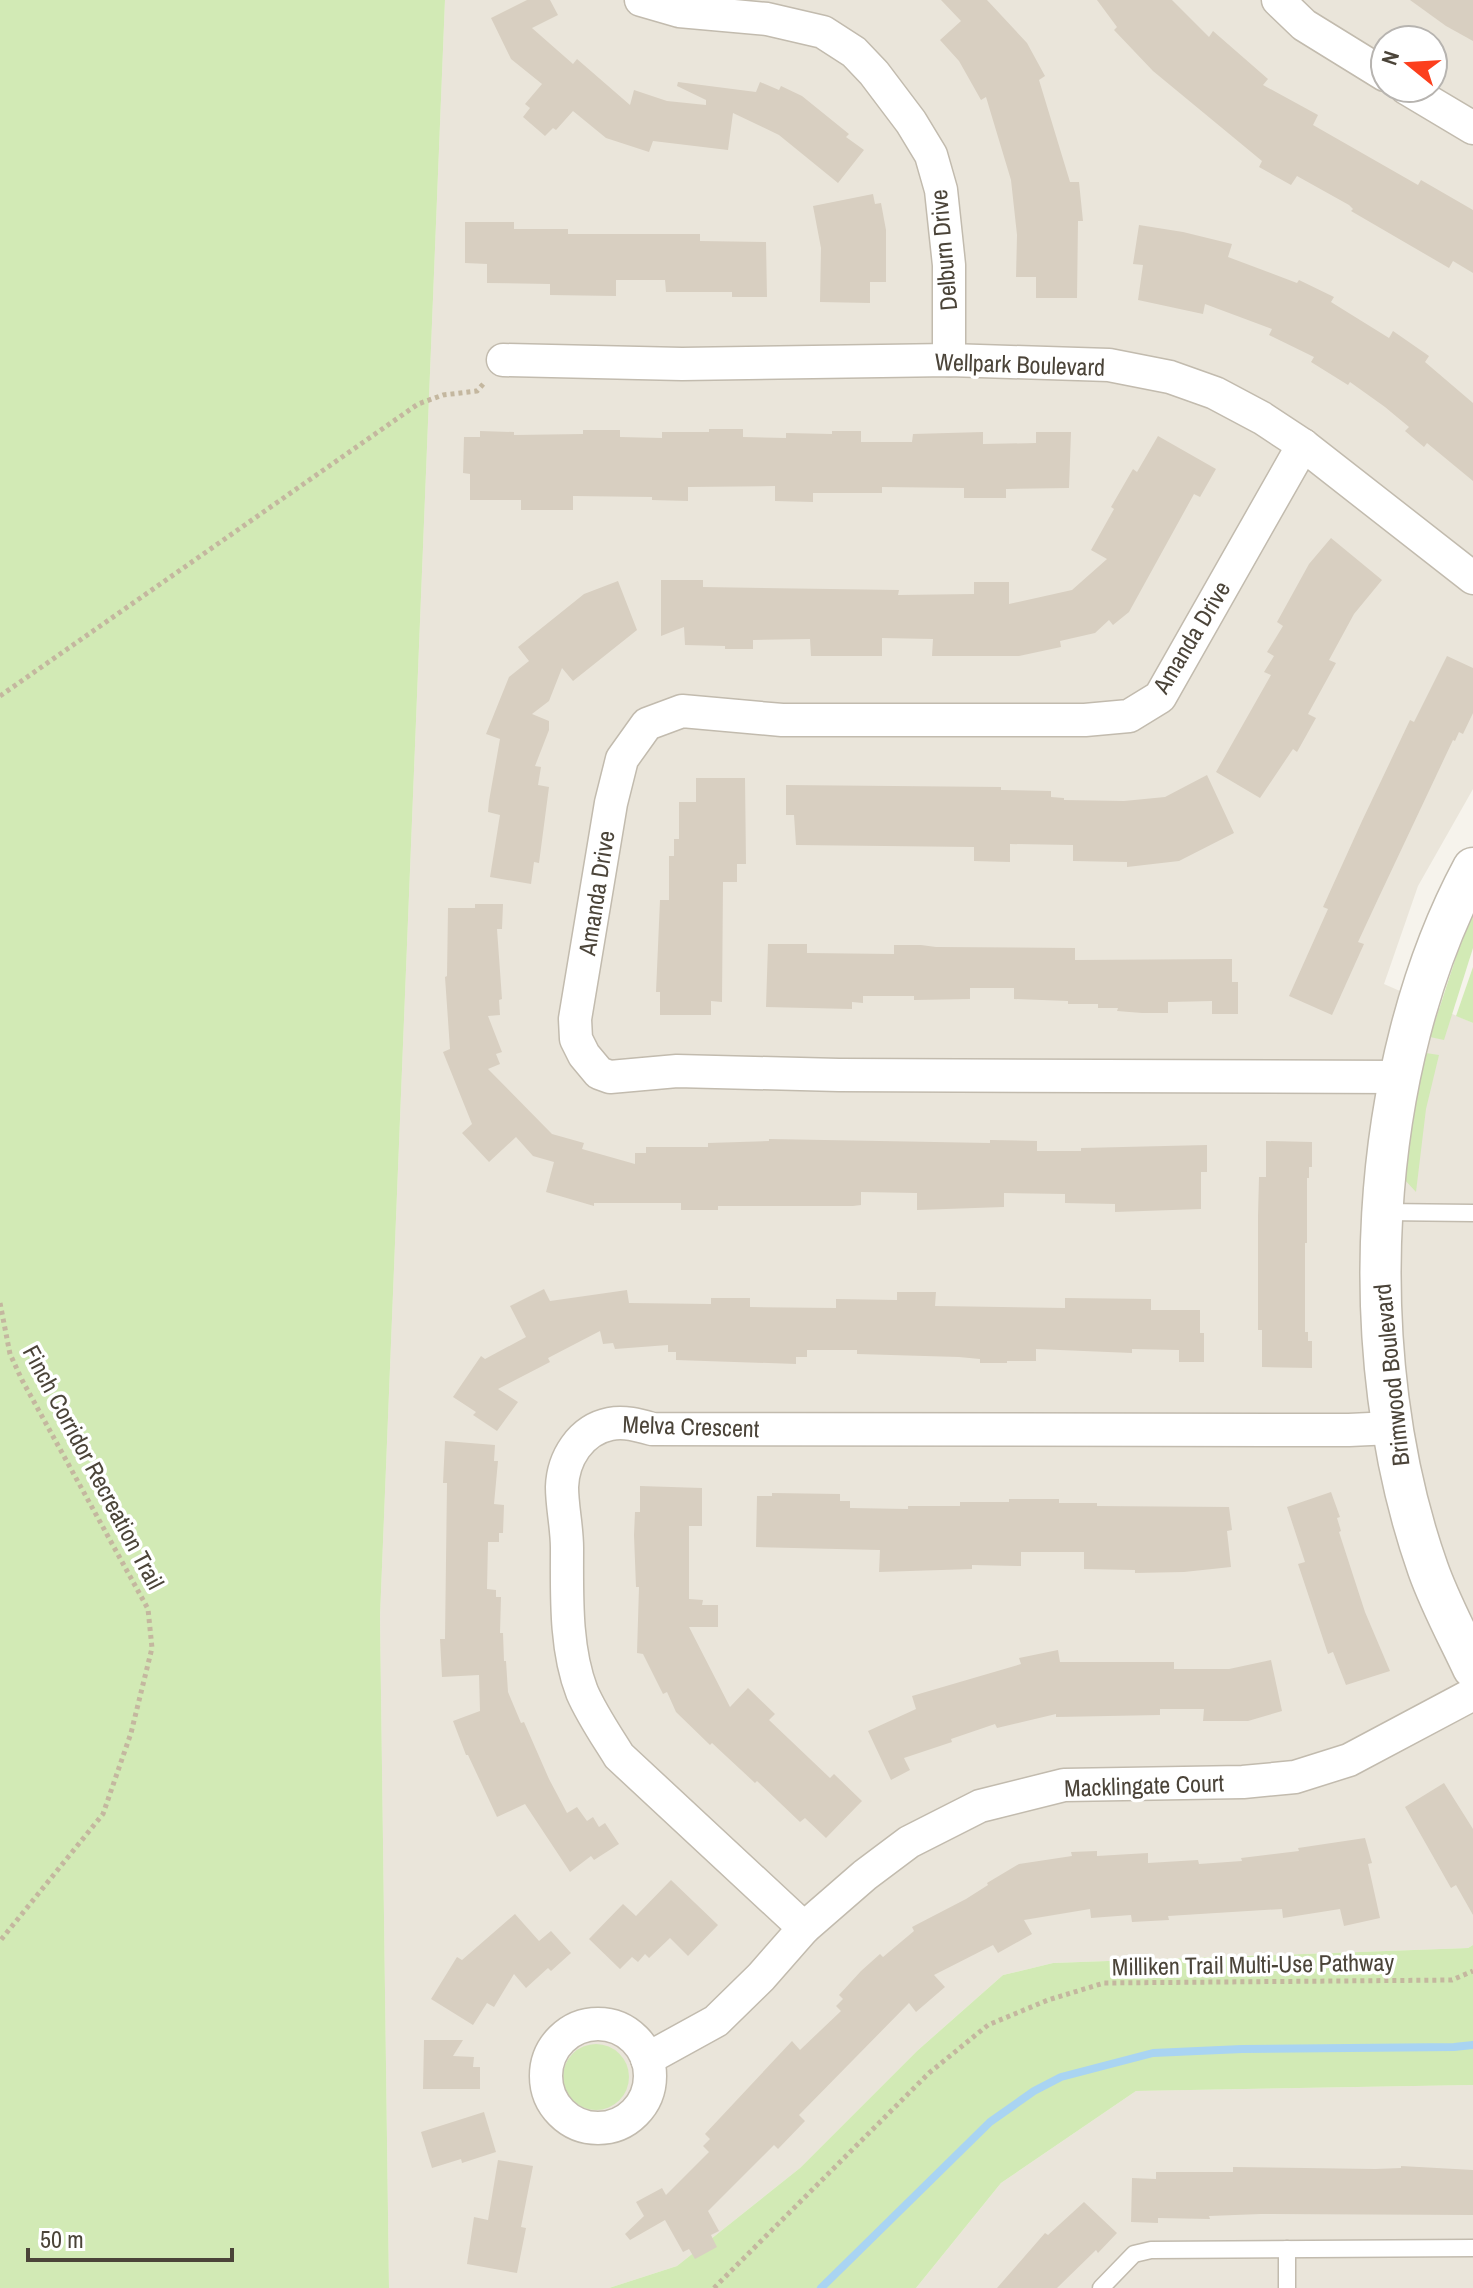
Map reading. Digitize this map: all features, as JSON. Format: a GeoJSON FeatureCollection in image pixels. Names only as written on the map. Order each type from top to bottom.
{"type":"FeatureCollection","features":[{"type":"Feature","properties":{"kind":"street","name":"Delburn Drive"},"geometry":{"type":"LineString","coordinates":[[641,0],[679,11],[767,19],[823,32],[854,52],[874,73],[911,122],[931,155],[941,190],[949,265],[949,360]]}},
{"type":"Feature","properties":{"kind":"street"},"geometry":{"type":"LineString","coordinates":[[1278,0],[1304,25],[1369,65]]}},
{"type":"Feature","properties":{"kind":"street"},"geometry":{"type":"LineString","coordinates":[[1433,104],[1473,128]]}},
{"type":"Feature","properties":{"kind":"street","name":"Wellpark Boulevard"},"geometry":{"type":"LineString","coordinates":[[503,360],[682,364],[949,360],[1109,365],[1170,377],[1215,393],[1303,445],[1473,578]]}},
{"type":"Feature","properties":{"kind":"street","name":"Amanda Drive"},"geometry":{"type":"LineString","coordinates":[[1303,445],[1160,697],[1129,716],[1085,720],[782,720],[682,711],[647,724],[622,759],[611,803],[575,1019],[576,1039],[599,1073],[610,1077],[677,1071],[839,1075],[1400,1077]]}},
{"type":"Feature","properties":{"kind":"street","name":"Brimwood Boulevard"},"geometry":{"type":"LineString","coordinates":[[1473,868],[1452,906],[1421,992],[1400,1077],[1381,1212],[1380,1276],[1392,1428],[1406,1494],[1428,1570],[1473,1668]]}},
{"type":"Feature","properties":{"kind":"street","name":"Melva Crescent"},"geometry":{"type":"LineString","coordinates":[[804,1928],[619,1756],[582,1691],[567,1608],[567,1522],[562,1489],[565,1466],[577,1444],[592,1430],[627,1423],[652,1429],[1392,1428]]}},
{"type":"Feature","properties":{"kind":"street","name":"Macklingate Court"},"geometry":{"type":"LineString","coordinates":[[647,2059],[716,2021],[761,1977],[804,1928],[865,1875],[909,1842],[980,1806],[1064,1785],[1243,1782],[1295,1777],[1349,1760],[1473,1694]]}},
{"type":"Feature","properties":{"kind":"lane"},"geometry":{"type":"LineString","coordinates":[[1381,1212],[1473,1213]]}},
{"type":"Feature","properties":{"kind":"lane"},"geometry":{"type":"LineString","coordinates":[[1101,2288],[1134,2254],[1151,2250],[1473,2248]]}},
{"type":"Feature","properties":{"kind":"lane"},"geometry":{"type":"LineString","coordinates":[[1287,2249],[1287,2288]]}},
{"type":"Feature","properties":{"kind":"path"},"geometry":{"type":"LineString","coordinates":[[0,696],[418,404],[443,395],[477,391],[503,360]]}},
{"type":"Feature","properties":{"kind":"path","name":"Finch Corridor Recreation Trail"},"geometry":{"type":"LineString","coordinates":[[0,1303],[10,1354],[22,1380],[148,1609],[152,1648],[131,1733],[103,1814],[0,1941]]}},
{"type":"Feature","properties":{"kind":"path","name":"Milliken Trail Multi-Use Pathway"},"geometry":{"type":"LineString","coordinates":[[714,2288],[929,2073],[988,2025],[1036,2005],[1104,1983],[1452,1980],[1473,1971]]}},
{"type":"Feature","properties":{"kind":"shaded area"},"geometry":{"type":"Polygon","coordinates":[[[445,0],[1473,0],[1473,789],[1418,886],[1384,984],[1473,1023],[1473,1945],[1468,1948],[1053,1963],[1003,1975],[917,2051],[800,2168],[677,2266],[609,2288],[389,2288],[380,1617],[445,0]]]}},
{"type":"Feature","properties":{"kind":"shaded area"},"geometry":{"type":"Polygon","coordinates":[[[1473,2085],[1473,2288],[916,2288],[1001,2183],[1136,2091],[1473,2085]]]}},
{"type":"Feature","properties":{"kind":"green space"},"geometry":{"type":"Polygon","coordinates":[[[0,0],[445,0],[380,1617],[389,2288],[0,2288],[0,0]]]}},
{"type":"Feature","properties":{"kind":"green space"},"geometry":{"type":"Polygon","coordinates":[[[1473,913],[1473,948],[1444,1040],[1430,1037],[1457,954],[1473,913]]]}},
{"type":"Feature","properties":{"kind":"green space"},"geometry":{"type":"Polygon","coordinates":[[[1473,967],[1473,1023],[1456,1016],[1473,967]]]}},
{"type":"Feature","properties":{"kind":"green space"},"geometry":{"type":"Polygon","coordinates":[[[1426,1053],[1439,1055],[1426,1109],[1416,1192],[1404,1179],[1415,1102],[1426,1053]]]}},
{"type":"Feature","properties":{"kind":"green space"},"geometry":{"type":"Polygon","coordinates":[[[1473,1945],[1473,2085],[1136,2091],[1001,2183],[916,2288],[609,2288],[677,2266],[800,2168],[917,2051],[1003,1975],[1053,1963],[1468,1948],[1473,1945]]]}},
{"type":"Feature","properties":{"kind":"green space"},"geometry":{"type":"Polygon","coordinates":[[[596,2044],[609,2047],[619,2054],[626,2064],[629,2077],[626,2090],[619,2100],[609,2107],[596,2110],[583,2107],[573,2100],[566,2090],[563,2077],[566,2064],[573,2054],[583,2047],[596,2044]]]}},
{"type":"Feature","properties":{"kind":"building"},"geometry":{"type":"Polygon","coordinates":[[[527,0],[550,0],[558,15],[532,28],[573,64],[577,59],[630,105],[634,90],[667,101],[706,105],[706,100],[677,86],[678,82],[756,92],[760,82],[779,90],[781,86],[802,96],[864,150],[838,183],[779,135],[733,113],[728,150],[653,141],[649,152],[606,138],[573,111],[556,130],[553,128],[545,136],[523,117],[530,108],[525,104],[542,84],[511,59],[491,18],[527,0]]]}},
{"type":"Feature","properties":{"kind":"building"},"geometry":{"type":"Polygon","coordinates":[[[941,0],[987,0],[1027,43],[1045,76],[1039,80],[1070,182],[1079,182],[1083,221],[1078,221],[1077,298],[1036,298],[1036,277],[1016,277],[1017,235],[1011,180],[986,97],[981,100],[959,61],[940,40],[961,21],[941,0]]]}},
{"type":"Feature","properties":{"kind":"building"},"geometry":{"type":"Polygon","coordinates":[[[1097,0],[1172,0],[1209,37],[1213,31],[1268,79],[1263,85],[1318,115],[1313,125],[1418,185],[1421,180],[1473,210],[1473,273],[1453,261],[1449,268],[1297,176],[1291,185],[1259,167],[1262,161],[1153,71],[1114,30],[1117,27],[1097,0]]]}},
{"type":"Feature","properties":{"kind":"building"},"geometry":{"type":"Polygon","coordinates":[[[1410,0],[1473,0],[1473,41],[1449,28],[1449,24],[1443,24],[1410,0]]]}},
{"type":"Feature","properties":{"kind":"building"},"geometry":{"type":"Polygon","coordinates":[[[873,194],[875,204],[881,203],[886,230],[886,282],[870,282],[870,303],[820,302],[821,248],[813,206],[873,194]]]}},
{"type":"Feature","properties":{"kind":"building"},"geometry":{"type":"Polygon","coordinates":[[[465,222],[514,222],[514,229],[568,229],[568,234],[700,234],[700,241],[766,242],[767,297],[732,297],[732,292],[666,292],[665,280],[616,280],[616,296],[550,295],[550,284],[487,283],[487,264],[465,263],[465,222]]]}},
{"type":"Feature","properties":{"kind":"building"},"geometry":{"type":"Polygon","coordinates":[[[1139,225],[1232,244],[1228,257],[1297,283],[1299,280],[1334,297],[1331,302],[1389,338],[1393,331],[1429,356],[1425,362],[1473,403],[1473,481],[1427,443],[1424,447],[1405,431],[1409,427],[1385,407],[1350,382],[1348,385],[1311,362],[1314,357],[1269,335],[1272,329],[1205,304],[1203,314],[1138,300],[1143,265],[1133,264],[1139,225]]]}},
{"type":"Feature","properties":{"kind":"building"},"geometry":{"type":"Polygon","coordinates":[[[709,429],[743,429],[743,437],[786,438],[786,433],[861,431],[861,442],[912,442],[913,434],[983,432],[983,444],[1036,443],[1036,432],[1071,432],[1069,488],[1006,489],[1006,498],[964,498],[964,488],[882,487],[882,493],[813,493],[813,502],[775,501],[775,486],[688,487],[688,501],[652,500],[652,497],[573,496],[573,510],[521,510],[521,500],[470,500],[470,474],[463,473],[464,437],[480,437],[480,431],[514,432],[514,435],[620,430],[620,437],[662,438],[662,432],[709,432],[709,429]]]}},
{"type":"Feature","properties":{"kind":"building"},"geometry":{"type":"Polygon","coordinates":[[[1158,436],[1216,469],[1200,497],[1194,494],[1129,612],[1113,625],[1109,620],[1095,633],[1060,641],[1061,647],[1019,656],[932,656],[933,639],[882,638],[882,656],[811,656],[810,639],[753,640],[753,649],[725,649],[725,646],[685,645],[684,627],[661,636],[661,580],[703,580],[703,587],[899,590],[898,595],[974,594],[974,582],[1009,582],[1009,604],[1072,590],[1107,559],[1091,550],[1133,469],[1137,472],[1158,436]]]}},
{"type":"Feature","properties":{"kind":"building"},"geometry":{"type":"Polygon","coordinates":[[[1331,538],[1382,580],[1354,614],[1329,660],[1336,663],[1308,714],[1316,718],[1297,752],[1293,749],[1260,798],[1216,772],[1271,675],[1264,672],[1274,656],[1267,652],[1283,626],[1277,622],[1309,564],[1331,538]]]}},
{"type":"Feature","properties":{"kind":"building"},"geometry":{"type":"Polygon","coordinates":[[[618,581],[637,630],[573,681],[562,668],[549,701],[532,714],[549,721],[549,730],[535,766],[541,767],[538,785],[549,787],[539,863],[534,862],[531,884],[490,877],[500,815],[488,812],[500,739],[486,734],[509,677],[529,661],[518,647],[584,594],[618,581]]]}},
{"type":"Feature","properties":{"kind":"building"},"geometry":{"type":"Polygon","coordinates":[[[1447,656],[1473,668],[1473,713],[1463,734],[1459,732],[1453,740],[1378,899],[1358,942],[1364,944],[1332,1015],[1289,996],[1328,909],[1323,907],[1362,821],[1410,720],[1414,722],[1447,656]]]}},
{"type":"Feature","properties":{"kind":"building"},"geometry":{"type":"Polygon","coordinates":[[[1207,775],[1234,833],[1179,861],[1127,867],[1127,862],[1073,861],[1073,845],[1010,844],[1010,862],[974,861],[974,847],[796,845],[794,815],[786,815],[786,785],[1001,787],[1001,790],[1051,791],[1051,797],[1064,800],[1124,801],[1165,797],[1207,775]]]}},
{"type":"Feature","properties":{"kind":"building"},"geometry":{"type":"Polygon","coordinates":[[[696,778],[745,778],[746,864],[737,864],[737,882],[723,882],[722,1002],[711,1001],[711,1015],[660,1015],[660,992],[656,992],[660,900],[669,900],[669,856],[674,856],[674,839],[679,839],[679,802],[696,802],[696,778]]]}},
{"type":"Feature","properties":{"kind":"building"},"geometry":{"type":"Polygon","coordinates":[[[475,904],[503,904],[502,929],[497,929],[502,999],[499,1000],[500,1015],[488,1016],[502,1052],[496,1054],[500,1064],[488,1069],[552,1134],[584,1143],[582,1149],[635,1164],[635,1153],[646,1153],[646,1147],[708,1147],[708,1143],[769,1139],[1037,1141],[1037,1151],[1207,1145],[1207,1172],[1201,1172],[1201,1209],[1115,1212],[1115,1204],[1065,1203],[1065,1194],[1004,1193],[1004,1207],[917,1210],[917,1193],[861,1192],[861,1205],[853,1206],[718,1206],[718,1210],[681,1210],[681,1203],[594,1203],[594,1206],[546,1192],[554,1162],[533,1156],[516,1137],[489,1162],[462,1133],[472,1124],[443,1052],[450,1049],[445,977],[448,908],[475,908],[475,904]]]}},
{"type":"Feature","properties":{"kind":"building"},"geometry":{"type":"Polygon","coordinates":[[[768,944],[807,944],[807,953],[894,954],[894,945],[921,945],[1075,948],[1075,960],[1232,959],[1232,982],[1238,982],[1238,1014],[1212,1014],[1212,1001],[1168,1002],[1168,1013],[1117,1011],[1118,1008],[1098,1008],[1098,1004],[1014,999],[1014,988],[970,988],[970,999],[914,1000],[914,996],[863,996],[863,1003],[852,1002],[852,1009],[766,1007],[768,944]]]}},
{"type":"Feature","properties":{"kind":"building"},"geometry":{"type":"Polygon","coordinates":[[[1266,1141],[1312,1142],[1312,1167],[1309,1167],[1307,1178],[1305,1332],[1308,1332],[1308,1341],[1312,1341],[1312,1368],[1262,1367],[1262,1330],[1258,1330],[1258,1216],[1259,1177],[1266,1177],[1266,1141]]]}},
{"type":"Feature","properties":{"kind":"building"},"geometry":{"type":"Polygon","coordinates":[[[544,1289],[550,1301],[627,1290],[629,1303],[711,1304],[711,1298],[750,1298],[750,1307],[836,1308],[836,1299],[897,1300],[897,1292],[936,1292],[935,1306],[1065,1308],[1065,1298],[1151,1299],[1151,1310],[1200,1310],[1204,1362],[1179,1362],[1179,1350],[1132,1349],[1132,1353],[1036,1349],[1036,1361],[1007,1363],[980,1363],[980,1359],[959,1357],[857,1354],[857,1350],[807,1350],[807,1357],[796,1357],[796,1364],[676,1360],[676,1352],[668,1352],[668,1345],[615,1349],[613,1343],[603,1344],[600,1331],[498,1389],[518,1402],[497,1431],[453,1397],[481,1356],[485,1359],[526,1337],[510,1306],[544,1289]]]}},
{"type":"Feature","properties":{"kind":"building"},"geometry":{"type":"Polygon","coordinates":[[[445,1441],[495,1445],[494,1461],[498,1461],[494,1504],[504,1505],[503,1533],[499,1533],[499,1542],[488,1542],[487,1589],[496,1590],[496,1597],[501,1597],[500,1633],[503,1633],[508,1692],[567,1813],[577,1807],[587,1821],[593,1817],[599,1827],[605,1823],[619,1844],[594,1860],[591,1856],[570,1872],[525,1804],[497,1817],[453,1721],[480,1711],[479,1675],[442,1677],[440,1639],[445,1639],[447,1483],[443,1483],[445,1441]]]}},
{"type":"Feature","properties":{"kind":"building"},"geometry":{"type":"Polygon","coordinates":[[[640,1486],[702,1488],[702,1526],[689,1526],[689,1599],[703,1600],[702,1605],[718,1605],[718,1627],[689,1627],[730,1707],[748,1688],[775,1714],[769,1720],[830,1778],[834,1774],[862,1801],[826,1838],[805,1818],[800,1822],[676,1712],[643,1654],[637,1653],[639,1587],[636,1587],[634,1535],[635,1512],[640,1512],[640,1486]]]}},
{"type":"Feature","properties":{"kind":"building"},"geometry":{"type":"Polygon","coordinates":[[[1331,1492],[1340,1517],[1337,1518],[1339,1532],[1365,1612],[1390,1671],[1346,1685],[1333,1652],[1328,1654],[1298,1564],[1305,1562],[1287,1507],[1331,1492]]]}},
{"type":"Feature","properties":{"kind":"building"},"geometry":{"type":"Polygon","coordinates":[[[772,1493],[840,1494],[840,1501],[850,1501],[850,1508],[908,1509],[908,1506],[960,1506],[960,1502],[1009,1502],[1009,1499],[1059,1499],[1059,1503],[1097,1503],[1097,1506],[1229,1507],[1232,1530],[1227,1531],[1231,1567],[1135,1573],[1135,1570],[1084,1569],[1084,1552],[1021,1552],[1021,1566],[972,1565],[972,1569],[879,1572],[880,1550],[756,1547],[757,1496],[772,1496],[772,1493]]]}},
{"type":"Feature","properties":{"kind":"building"},"geometry":{"type":"Polygon","coordinates":[[[1058,1650],[1060,1662],[1174,1662],[1174,1669],[1229,1669],[1271,1660],[1282,1711],[1248,1721],[1203,1721],[1204,1709],[1160,1709],[1160,1715],[1056,1717],[1056,1714],[997,1728],[995,1724],[904,1758],[910,1770],[891,1780],[868,1731],[916,1709],[912,1696],[1021,1664],[1019,1658],[1058,1650]]]}},
{"type":"Feature","properties":{"kind":"building"},"geometry":{"type":"Polygon","coordinates":[[[1444,1783],[1473,1829],[1473,1915],[1456,1885],[1451,1888],[1405,1807],[1444,1783]]]}},
{"type":"Feature","properties":{"kind":"building"},"geometry":{"type":"Polygon","coordinates":[[[1365,1838],[1380,1918],[1344,1926],[1340,1909],[1283,1918],[1282,1909],[1168,1916],[1169,1920],[1132,1922],[1131,1915],[1091,1918],[1090,1909],[1024,1920],[1032,1934],[998,1953],[993,1945],[934,1975],[945,1987],[916,2012],[909,2003],[799,2115],[805,2121],[778,2149],[774,2145],[708,2211],[719,2231],[711,2235],[717,2247],[695,2259],[689,2249],[683,2252],[665,2220],[630,2240],[625,2234],[644,2216],[636,2202],[662,2188],[666,2195],[709,2152],[703,2146],[710,2139],[705,2134],[792,2041],[800,2050],[841,2011],[836,2006],[843,1999],[839,1995],[861,1971],[914,1931],[912,1927],[966,1899],[1019,1864],[1072,1856],[1071,1852],[1097,1851],[1097,1856],[1148,1853],[1148,1863],[1242,1861],[1241,1858],[1365,1838]]]}},
{"type":"Feature","properties":{"kind":"building"},"geometry":{"type":"Polygon","coordinates":[[[671,1880],[718,1925],[688,1956],[670,1938],[649,1958],[645,1954],[638,1962],[632,1957],[620,1969],[589,1939],[623,1904],[636,1916],[671,1880]]]}},
{"type":"Feature","properties":{"kind":"building"},"geometry":{"type":"Polygon","coordinates":[[[515,1914],[539,1941],[551,1931],[571,1953],[526,1988],[514,1974],[494,2007],[487,2003],[473,2025],[431,1999],[457,1957],[462,1960],[515,1914]]]}},
{"type":"Feature","properties":{"kind":"building"},"geometry":{"type":"Polygon","coordinates":[[[424,2040],[463,2040],[453,2056],[474,2057],[473,2067],[480,2067],[480,2089],[423,2089],[424,2040]]]}},
{"type":"Feature","properties":{"kind":"building"},"geometry":{"type":"Polygon","coordinates":[[[484,2112],[496,2152],[462,2163],[461,2159],[432,2168],[421,2132],[484,2112]]]}},
{"type":"Feature","properties":{"kind":"building"},"geometry":{"type":"Polygon","coordinates":[[[498,2160],[533,2166],[521,2227],[526,2228],[517,2273],[467,2264],[474,2217],[488,2220],[498,2160]]]}},
{"type":"Feature","properties":{"kind":"building"},"geometry":{"type":"Polygon","coordinates":[[[1401,2166],[1473,2170],[1473,2215],[1261,2214],[1209,2216],[1210,2219],[1158,2218],[1158,2223],[1131,2222],[1132,2178],[1156,2179],[1156,2172],[1233,2172],[1233,2167],[1375,2169],[1401,2166]]]}},
{"type":"Feature","properties":{"kind":"building"},"geometry":{"type":"Polygon","coordinates":[[[1084,2202],[1117,2233],[1098,2253],[1096,2250],[1057,2288],[997,2288],[1045,2233],[1048,2235],[1084,2202]]]}},
{"type":"Feature","properties":{"kind":"waterway"},"geometry":{"type":"LineString","coordinates":[[821,2288],[990,2122],[1034,2091],[1061,2077],[1153,2053],[1473,2045]]}}]}
